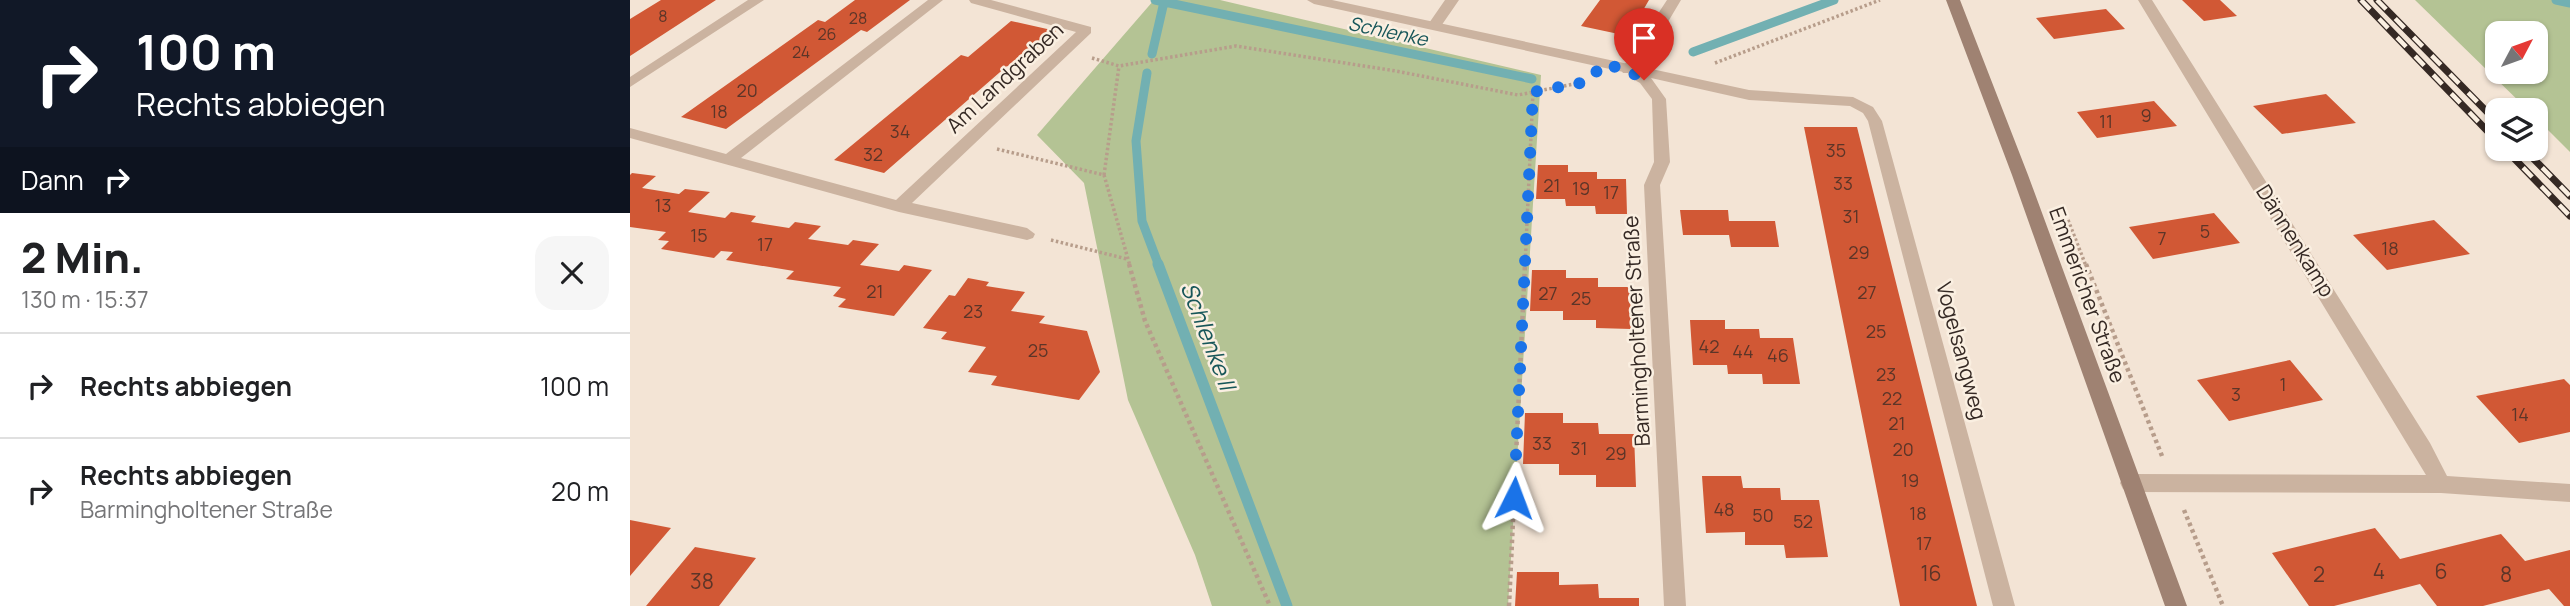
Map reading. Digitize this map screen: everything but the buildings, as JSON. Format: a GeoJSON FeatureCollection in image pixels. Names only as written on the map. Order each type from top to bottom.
{"type":"FeatureCollection","features":[{"type":"Feature","properties":{"kind":"main road","name":"Emmericher Straße"},"geometry":{"type":"LineString","coordinates":[[1953,0],[2020,175],[2176,606]]}},
{"type":"Feature","properties":{"kind":"street"},"geometry":{"type":"LineString","coordinates":[[630,83],[757,0]]}},
{"type":"Feature","properties":{"kind":"street"},"geometry":{"type":"LineString","coordinates":[[729,159],[936,0]]}},
{"type":"Feature","properties":{"kind":"street","name":"Am Landgraben"},"geometry":{"type":"LineString","coordinates":[[899,206],[1086,30],[976,0]]}},
{"type":"Feature","properties":{"kind":"street","name":"Barmingholtener Straße"},"geometry":{"type":"LineString","coordinates":[[1314,0],[1749,95],[1853,103],[1868,110]]}},
{"type":"Feature","properties":{"kind":"street"},"geometry":{"type":"LineString","coordinates":[[1434,26],[1452,0]]}},
{"type":"Feature","properties":{"kind":"street"},"geometry":{"type":"LineString","coordinates":[[1628,70],[1674,0]]}},
{"type":"Feature","properties":{"kind":"street","name":"Dännenkamp"},"geometry":{"type":"LineString","coordinates":[[2145,0],[2423,449],[2441,484]]}},
{"type":"Feature","properties":{"kind":"street","name":"Barmingholtener Straße"},"geometry":{"type":"LineString","coordinates":[[1628,70],[1644,80],[1659,99],[1662,162],[1652,185],[1675,606]]}},
{"type":"Feature","properties":{"kind":"street","name":"Vogelsangweg"},"geometry":{"type":"LineString","coordinates":[[1868,110],[1875,121],[2004,606]]}},
{"type":"Feature","properties":{"kind":"street"},"geometry":{"type":"LineString","coordinates":[[630,133],[899,206],[1027,234]]}},
{"type":"Feature","properties":{"kind":"street"},"geometry":{"type":"LineString","coordinates":[[2130,482],[2441,484],[2570,493]]}},
{"type":"Feature","properties":{"kind":"path"},"geometry":{"type":"LineString","coordinates":[[1714,63],[1880,0]]}},
{"type":"Feature","properties":{"kind":"path"},"geometry":{"type":"LineString","coordinates":[[1066,49],[1119,66],[1236,46],[1396,71],[1518,94],[1586,82],[1604,64]]}},
{"type":"Feature","properties":{"kind":"path"},"geometry":{"type":"LineString","coordinates":[[1119,66],[1104,175],[1145,321],[1270,606]]}},
{"type":"Feature","properties":{"kind":"path"},"geometry":{"type":"LineString","coordinates":[[1509,606],[1533,92]]}},
{"type":"Feature","properties":{"kind":"path"},"geometry":{"type":"LineString","coordinates":[[967,142],[1104,175]]}},
{"type":"Feature","properties":{"kind":"path"},"geometry":{"type":"LineString","coordinates":[[2064,211],[2223,606]]}},
{"type":"Feature","properties":{"kind":"path"},"geometry":{"type":"LineString","coordinates":[[1027,234],[1128,259]]}},
{"type":"Feature","properties":{"kind":"green space"},"geometry":{"type":"Polygon","coordinates":[[[1154,0],[1220,0],[1541,75],[1508,606],[1212,606],[1195,555],[1128,400],[1084,183],[1037,135],[1154,0]]]}},
{"type":"Feature","properties":{"kind":"green space"},"geometry":{"type":"Polygon","coordinates":[[[2415,0],[2570,0],[2570,152],[2548,130],[2548,98],[2516,98],[2501,84],[2548,84],[2548,21],[2485,21],[2485,68],[2415,0]]]}},
{"type":"Feature","properties":{"kind":"waterway","name":"Schlenke"},"geometry":{"type":"LineString","coordinates":[[1155,0],[1532,79]]}},
{"type":"Feature","properties":{"kind":"waterway","name":"Schlenke"},"geometry":{"type":"LineString","coordinates":[[1693,52],[1834,0]]}},
{"type":"Feature","properties":{"kind":"waterway","name":"Schlenke"},"geometry":{"type":"LineString","coordinates":[[2556,0],[2570,3]]}},
{"type":"Feature","properties":{"kind":"waterway","name":"Schlenke II"},"geometry":{"type":"LineString","coordinates":[[1152,54],[1164,2]]}},
{"type":"Feature","properties":{"kind":"waterway","name":"Schlenke II"},"geometry":{"type":"LineString","coordinates":[[1147,73],[1136,141],[1142,221],[1159,266]]}},
{"type":"Feature","properties":{"kind":"waterway","name":"Schlenke II"},"geometry":{"type":"LineString","coordinates":[[1158,264],[1287,606]]}},
{"type":"Feature","properties":{"kind":"railway"},"geometry":{"type":"LineString","coordinates":[[2361,0],[2485,129]]}},
{"type":"Feature","properties":{"kind":"railway"},"geometry":{"type":"LineString","coordinates":[[2377,0],[2485,110]]}},
{"type":"Feature","properties":{"kind":"railway"},"geometry":{"type":"LineString","coordinates":[[2517,161],[2570,216]]}},
{"type":"Feature","properties":{"kind":"railway"},"geometry":{"type":"LineString","coordinates":[[2536,161],[2570,196]]}},
{"type":"Feature","properties":{"kind":"route"},"geometry":{"type":"LineString","coordinates":[[1514,498],[1533,92],[1586,82],[1604,64],[1628,70],[1644,80]]}}]}
